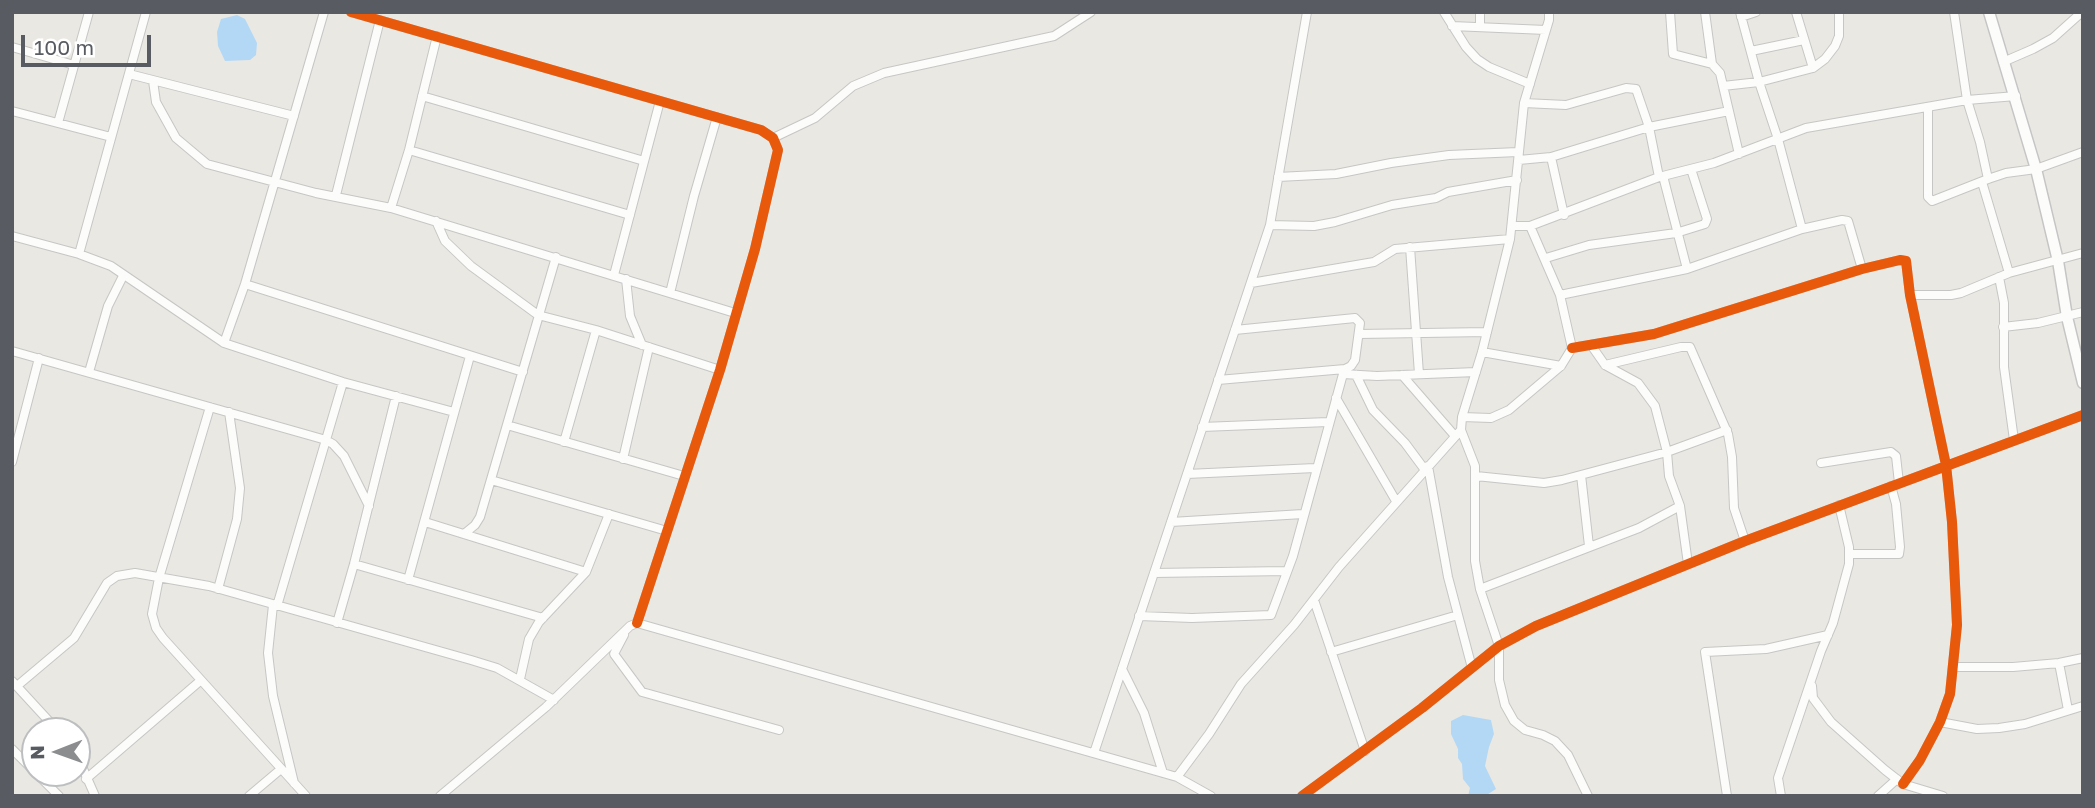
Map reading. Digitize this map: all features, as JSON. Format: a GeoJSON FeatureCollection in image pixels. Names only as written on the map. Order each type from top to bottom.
{"type":"FeatureCollection","features":[{"type":"Feature","properties":{"kind":"street"},"geometry":{"type":"LineString","coordinates":[[58,122],[89,12]]}},
{"type":"Feature","properties":{"kind":"street"},"geometry":{"type":"LineString","coordinates":[[79,254],[146,12]]}},
{"type":"Feature","properties":{"kind":"street"},"geometry":{"type":"LineString","coordinates":[[224,342],[245,284],[324,12]]}},
{"type":"Feature","properties":{"kind":"street"},"geometry":{"type":"LineString","coordinates":[[351,12],[761,130],[773,138],[778,150],[755,249],[720,370],[637,623],[627,629],[554,700],[440,796]]}},
{"type":"Feature","properties":{"kind":"street"},"geometry":{"type":"LineString","coordinates":[[773,138],[815,118],[853,86],[884,73],[1054,36],[1091,12]]}},
{"type":"Feature","properties":{"kind":"street"},"geometry":{"type":"LineString","coordinates":[[1094,753],[1270,225],[1307,12]]}},
{"type":"Feature","properties":{"kind":"street"},"geometry":{"type":"LineString","coordinates":[[1444,12],[1466,47],[1477,59],[1489,67],[1530,84]]}},
{"type":"Feature","properties":{"kind":"street"},"geometry":{"type":"LineString","coordinates":[[1480,12],[1480,27]]}},
{"type":"Feature","properties":{"kind":"street"},"geometry":{"type":"LineString","coordinates":[[1177,777],[1203,743],[1241,684],[1294,625],[1396,501],[1458,433],[1482,352],[1510,239],[1524,103],[1549,12]]}},
{"type":"Feature","properties":{"kind":"street"},"geometry":{"type":"LineString","coordinates":[[1670,12],[1673,54],[1712,64]]}},
{"type":"Feature","properties":{"kind":"street"},"geometry":{"type":"LineString","coordinates":[[1705,12],[1712,64],[1720,73],[1739,154]]}},
{"type":"Feature","properties":{"kind":"street"},"geometry":{"type":"LineString","coordinates":[[1756,12],[1740,15],[1802,229]]}},
{"type":"Feature","properties":{"kind":"street"},"geometry":{"type":"LineString","coordinates":[[1796,12],[1813,68]]}},
{"type":"Feature","properties":{"kind":"street"},"geometry":{"type":"LineString","coordinates":[[1723,86],[1759,82],[1813,68],[1825,59],[1835,46],[1839,36],[1839,12]]}},
{"type":"Feature","properties":{"kind":"street"},"geometry":{"type":"LineString","coordinates":[[1954,12],[1967,100],[1980,142],[1985,180],[2009,273]]}},
{"type":"Feature","properties":{"kind":"street"},"geometry":{"type":"LineString","coordinates":[[1989,12],[2036,169],[2083,383]]}},
{"type":"Feature","properties":{"kind":"street"},"geometry":{"type":"LineString","coordinates":[[2003,62],[2053,38],[2082,12]]}},
{"type":"Feature","properties":{"kind":"street"},"geometry":{"type":"LineString","coordinates":[[336,195],[380,20]]}},
{"type":"Feature","properties":{"kind":"street"},"geometry":{"type":"LineString","coordinates":[[1452,26],[1546,30]]}},
{"type":"Feature","properties":{"kind":"street"},"geometry":{"type":"LineString","coordinates":[[391,208],[438,36]]}},
{"type":"Feature","properties":{"kind":"street"},"geometry":{"type":"LineString","coordinates":[[1751,51],[1804,40]]}},
{"type":"Feature","properties":{"kind":"street"},"geometry":{"type":"LineString","coordinates":[[12,47],[74,65]]}},
{"type":"Feature","properties":{"kind":"street"},"geometry":{"type":"LineString","coordinates":[[129,74],[294,116]]}},
{"type":"Feature","properties":{"kind":"street"},"geometry":{"type":"LineString","coordinates":[[153,80],[156,102],[176,138],[207,164],[316,193],[391,208],[735,313]]}},
{"type":"Feature","properties":{"kind":"street"},"geometry":{"type":"LineString","coordinates":[[1524,103],[1566,105],[1633,88],[1639,93],[1687,269]]}},
{"type":"Feature","properties":{"kind":"street"},"geometry":{"type":"LineString","coordinates":[[422,96],[644,161]]}},
{"type":"Feature","properties":{"kind":"street"},"geometry":{"type":"LineString","coordinates":[[1512,226],[1531,226],[1661,177],[1739,154],[1822,124],[1967,100],[2016,96]]}},
{"type":"Feature","properties":{"kind":"street"},"geometry":{"type":"LineString","coordinates":[[614,275],[660,101]]}},
{"type":"Feature","properties":{"kind":"street"},"geometry":{"type":"LineString","coordinates":[[1928,107],[1930,200],[1934,201],[2006,173],[2036,169],[2083,152]]}},
{"type":"Feature","properties":{"kind":"street"},"geometry":{"type":"LineString","coordinates":[[12,111],[111,137]]}},
{"type":"Feature","properties":{"kind":"street"},"geometry":{"type":"LineString","coordinates":[[1278,177],[1336,174],[1449,155],[1551,157],[1649,127],[1729,111]]}},
{"type":"Feature","properties":{"kind":"street"},"geometry":{"type":"LineString","coordinates":[[670,293],[717,117]]}},
{"type":"Feature","properties":{"kind":"street"},"geometry":{"type":"LineString","coordinates":[[409,150],[630,215]]}},
{"type":"Feature","properties":{"kind":"street"},"geometry":{"type":"LineString","coordinates":[[1551,157],[1564,215]]}},
{"type":"Feature","properties":{"kind":"street"},"geometry":{"type":"LineString","coordinates":[[1546,258],[1590,245],[1676,233],[1699,227],[1707,222],[1691,169]]}},
{"type":"Feature","properties":{"kind":"street"},"geometry":{"type":"LineString","coordinates":[[1270,225],[1314,226],[1392,205],[1436,198],[1448,192],[1517,180]]}},
{"type":"Feature","properties":{"kind":"street"},"geometry":{"type":"LineString","coordinates":[[1560,295],[1687,269],[1802,229],[1846,219],[1862,269]]}},
{"type":"Feature","properties":{"kind":"street"},"geometry":{"type":"LineString","coordinates":[[436,221],[445,242],[471,266],[538,315],[596,330],[720,370]]}},
{"type":"Feature","properties":{"kind":"street"},"geometry":{"type":"LineString","coordinates":[[1462,417],[1491,418],[1509,410],[1561,366],[1572,348],[1560,295],[1531,226]]}},
{"type":"Feature","properties":{"kind":"street"},"geometry":{"type":"LineString","coordinates":[[13,238],[79,254],[111,266],[224,342],[343,382],[454,412]]}},
{"type":"Feature","properties":{"kind":"street"},"geometry":{"type":"LineString","coordinates":[[1251,283],[1374,262],[1388,251],[1410,247],[1510,239]]}},
{"type":"Feature","properties":{"kind":"street"},"geometry":{"type":"LineString","coordinates":[[1410,247],[1419,374]]}},
{"type":"Feature","properties":{"kind":"street"},"geometry":{"type":"LineString","coordinates":[[1910,295],[1951,295],[2009,273],[2083,253]]}},
{"type":"Feature","properties":{"kind":"street"},"geometry":{"type":"LineString","coordinates":[[464,534],[480,517],[556,257]]}},
{"type":"Feature","properties":{"kind":"street"},"geometry":{"type":"LineString","coordinates":[[1572,348],[1654,334],[1862,269],[1903,260],[1907,264],[1910,295],[1946,465],[1957,625],[1950,694],[1940,722],[1905,786],[1878,796]]}},
{"type":"Feature","properties":{"kind":"street"},"geometry":{"type":"LineString","coordinates":[[89,372],[108,306],[123,276]]}},
{"type":"Feature","properties":{"kind":"street"},"geometry":{"type":"LineString","coordinates":[[1999,277],[2004,303],[2004,367],[2014,440]]}},
{"type":"Feature","properties":{"kind":"street"},"geometry":{"type":"LineString","coordinates":[[623,459],[646,346],[630,316],[626,279]]}},
{"type":"Feature","properties":{"kind":"street"},"geometry":{"type":"LineString","coordinates":[[245,284],[523,372]]}},
{"type":"Feature","properties":{"kind":"street"},"geometry":{"type":"LineString","coordinates":[[2003,327],[2038,323],[2083,312]]}},
{"type":"Feature","properties":{"kind":"street"},"geometry":{"type":"LineString","coordinates":[[1139,617],[1271,615],[1275,609],[1293,555],[1344,371],[1353,364],[1360,323],[1355,318],[1235,330]]}},
{"type":"Feature","properties":{"kind":"street"},"geometry":{"type":"LineString","coordinates":[[564,442],[596,330]]}},
{"type":"Feature","properties":{"kind":"street"},"geometry":{"type":"LineString","coordinates":[[1359,334],[1487,332]]}},
{"type":"Feature","properties":{"kind":"street"},"geometry":{"type":"LineString","coordinates":[[1591,345],[1605,365],[1638,383],[1648,394],[1659,417],[1669,476],[1680,506],[1688,564]]}},
{"type":"Feature","properties":{"kind":"street"},"geometry":{"type":"LineString","coordinates":[[1605,365],[1690,347],[1727,429],[1732,457],[1734,508],[1745,541]]}},
{"type":"Feature","properties":{"kind":"street"},"geometry":{"type":"LineString","coordinates":[[12,351],[326,440],[334,444],[344,456],[369,506]]}},
{"type":"Feature","properties":{"kind":"street"},"geometry":{"type":"LineString","coordinates":[[1482,352],[1561,366]]}},
{"type":"Feature","properties":{"kind":"street"},"geometry":{"type":"LineString","coordinates":[[408,580],[470,356]]}},
{"type":"Feature","properties":{"kind":"street"},"geometry":{"type":"LineString","coordinates":[[12,462],[38,358]]}},
{"type":"Feature","properties":{"kind":"street"},"geometry":{"type":"LineString","coordinates":[[1218,380],[1344,371],[1356,375],[1476,372]]}},
{"type":"Feature","properties":{"kind":"street"},"geometry":{"type":"LineString","coordinates":[[1356,375],[1373,410],[1426,468],[1448,577],[1472,668]]}},
{"type":"Feature","properties":{"kind":"street"},"geometry":{"type":"LineString","coordinates":[[1402,375],[1458,433],[1476,475],[1475,561],[1480,589],[1499,646],[1499,680],[1505,705],[1514,721],[1525,730],[1555,741],[1568,755],[1588,796]]}},
{"type":"Feature","properties":{"kind":"street"},"geometry":{"type":"LineString","coordinates":[[294,783],[273,696],[268,653],[275,605],[343,382]]}},
{"type":"Feature","properties":{"kind":"street"},"geometry":{"type":"LineString","coordinates":[[337,623],[396,396]]}},
{"type":"Feature","properties":{"kind":"street"},"geometry":{"type":"LineString","coordinates":[[1336,398],[1396,501]]}},
{"type":"Feature","properties":{"kind":"street"},"geometry":{"type":"LineString","coordinates":[[210,407],[159,578],[152,614],[156,628],[200,681],[306,796]]}},
{"type":"Feature","properties":{"kind":"street"},"geometry":{"type":"LineString","coordinates":[[218,589],[237,519],[240,488],[229,412]]}},
{"type":"Feature","properties":{"kind":"street"},"geometry":{"type":"LineString","coordinates":[[1302,796],[1365,751],[1499,646],[1575,608],[1839,505],[2083,415]]}},
{"type":"Feature","properties":{"kind":"street"},"geometry":{"type":"LineString","coordinates":[[1202,427],[1328,422]]}},
{"type":"Feature","properties":{"kind":"street"},"geometry":{"type":"LineString","coordinates":[[508,425],[684,476]]}},
{"type":"Feature","properties":{"kind":"street"},"geometry":{"type":"LineString","coordinates":[[1476,475],[1544,483],[1667,452],[1727,429]]}},
{"type":"Feature","properties":{"kind":"street"},"geometry":{"type":"LineString","coordinates":[[1821,463],[1891,452],[1896,456],[1899,554],[1849,554]]}},
{"type":"Feature","properties":{"kind":"street"},"geometry":{"type":"LineString","coordinates":[[1187,474],[1315,468]]}},
{"type":"Feature","properties":{"kind":"street"},"geometry":{"type":"LineString","coordinates":[[1581,475],[1589,546]]}},
{"type":"Feature","properties":{"kind":"street"},"geometry":{"type":"LineString","coordinates":[[491,480],[667,531]]}},
{"type":"Feature","properties":{"kind":"street"},"geometry":{"type":"LineString","coordinates":[[1781,796],[1779,778],[1837,611],[1849,554],[1839,505]]}},
{"type":"Feature","properties":{"kind":"street"},"geometry":{"type":"LineString","coordinates":[[1480,589],[1639,528],[1680,506]]}},
{"type":"Feature","properties":{"kind":"street"},"geometry":{"type":"LineString","coordinates":[[520,679],[529,639],[543,618],[586,572],[609,514]]}},
{"type":"Feature","properties":{"kind":"street"},"geometry":{"type":"LineString","coordinates":[[1171,522],[1303,514]]}},
{"type":"Feature","properties":{"kind":"street"},"geometry":{"type":"LineString","coordinates":[[425,522],[586,572]]}},
{"type":"Feature","properties":{"kind":"street"},"geometry":{"type":"LineString","coordinates":[[354,564],[543,618]]}},
{"type":"Feature","properties":{"kind":"street"},"geometry":{"type":"LineString","coordinates":[[1154,573],[1287,571]]}},
{"type":"Feature","properties":{"kind":"street"},"geometry":{"type":"LineString","coordinates":[[45,717],[15,684],[74,638],[107,583],[117,576],[135,573],[218,589],[471,660],[520,679],[554,700]]}},
{"type":"Feature","properties":{"kind":"street"},"geometry":{"type":"LineString","coordinates":[[1314,600],[1365,751]]}},
{"type":"Feature","properties":{"kind":"street"},"geometry":{"type":"LineString","coordinates":[[1331,652],[1458,615]]}},
{"type":"Feature","properties":{"kind":"street"},"geometry":{"type":"LineString","coordinates":[[637,623],[1177,777],[1211,796]]}},
{"type":"Feature","properties":{"kind":"street"},"geometry":{"type":"LineString","coordinates":[[627,629],[614,654],[642,692],[779,730]]}},
{"type":"Feature","properties":{"kind":"street"},"geometry":{"type":"LineString","coordinates":[[1727,796],[1706,652],[1766,649],[1828,635]]}},
{"type":"Feature","properties":{"kind":"street"},"geometry":{"type":"LineString","coordinates":[[1954,667],[2014,667],[2083,658]]}},
{"type":"Feature","properties":{"kind":"street"},"geometry":{"type":"LineString","coordinates":[[2059,663],[2068,710]]}},
{"type":"Feature","properties":{"kind":"street"},"geometry":{"type":"LineString","coordinates":[[1122,669],[1144,713],[1163,773]]}},
{"type":"Feature","properties":{"kind":"street"},"geometry":{"type":"LineString","coordinates":[[91,775],[200,681]]}},
{"type":"Feature","properties":{"kind":"street"},"geometry":{"type":"LineString","coordinates":[[1812,683],[1813,698],[1831,722],[1905,786],[1941,795]]}},
{"type":"Feature","properties":{"kind":"street"},"geometry":{"type":"LineString","coordinates":[[1940,722],[1977,729],[1999,728],[2025,724],[2083,706]]}},
{"type":"Feature","properties":{"kind":"street"},"geometry":{"type":"LineString","coordinates":[[249,796],[281,769]]}},
{"type":"Feature","properties":{"kind":"water"},"geometry":{"type":"Polygon","coordinates":[[[237,15],[245,19],[257,43],[256,55],[250,60],[225,61],[218,46],[217,32],[221,19],[237,15]]]}},
{"type":"Feature","properties":{"kind":"water"},"geometry":{"type":"Polygon","coordinates":[[[1463,715],[1491,720],[1494,734],[1485,766],[1496,789],[1485,796],[1468,796],[1470,788],[1463,779],[1458,749],[1451,734],[1451,721],[1463,715]]]}},
{"type":"Feature","properties":{"kind":"cycle path"},"geometry":{"type":"LineString","coordinates":[[351,12],[761,130],[773,138],[778,150],[755,249],[720,370],[637,623]]}},
{"type":"Feature","properties":{"kind":"cycle path"},"geometry":{"type":"LineString","coordinates":[[1572,348],[1654,334],[1862,269],[1906,261],[1910,295],[1946,465],[1957,625],[1950,694],[1940,722],[1920,760],[1903,784]]}},
{"type":"Feature","properties":{"kind":"cycle path"},"geometry":{"type":"LineString","coordinates":[[1302,796],[1422,708],[1499,646],[1536,626],[1745,541],[2083,415]]}}]}
